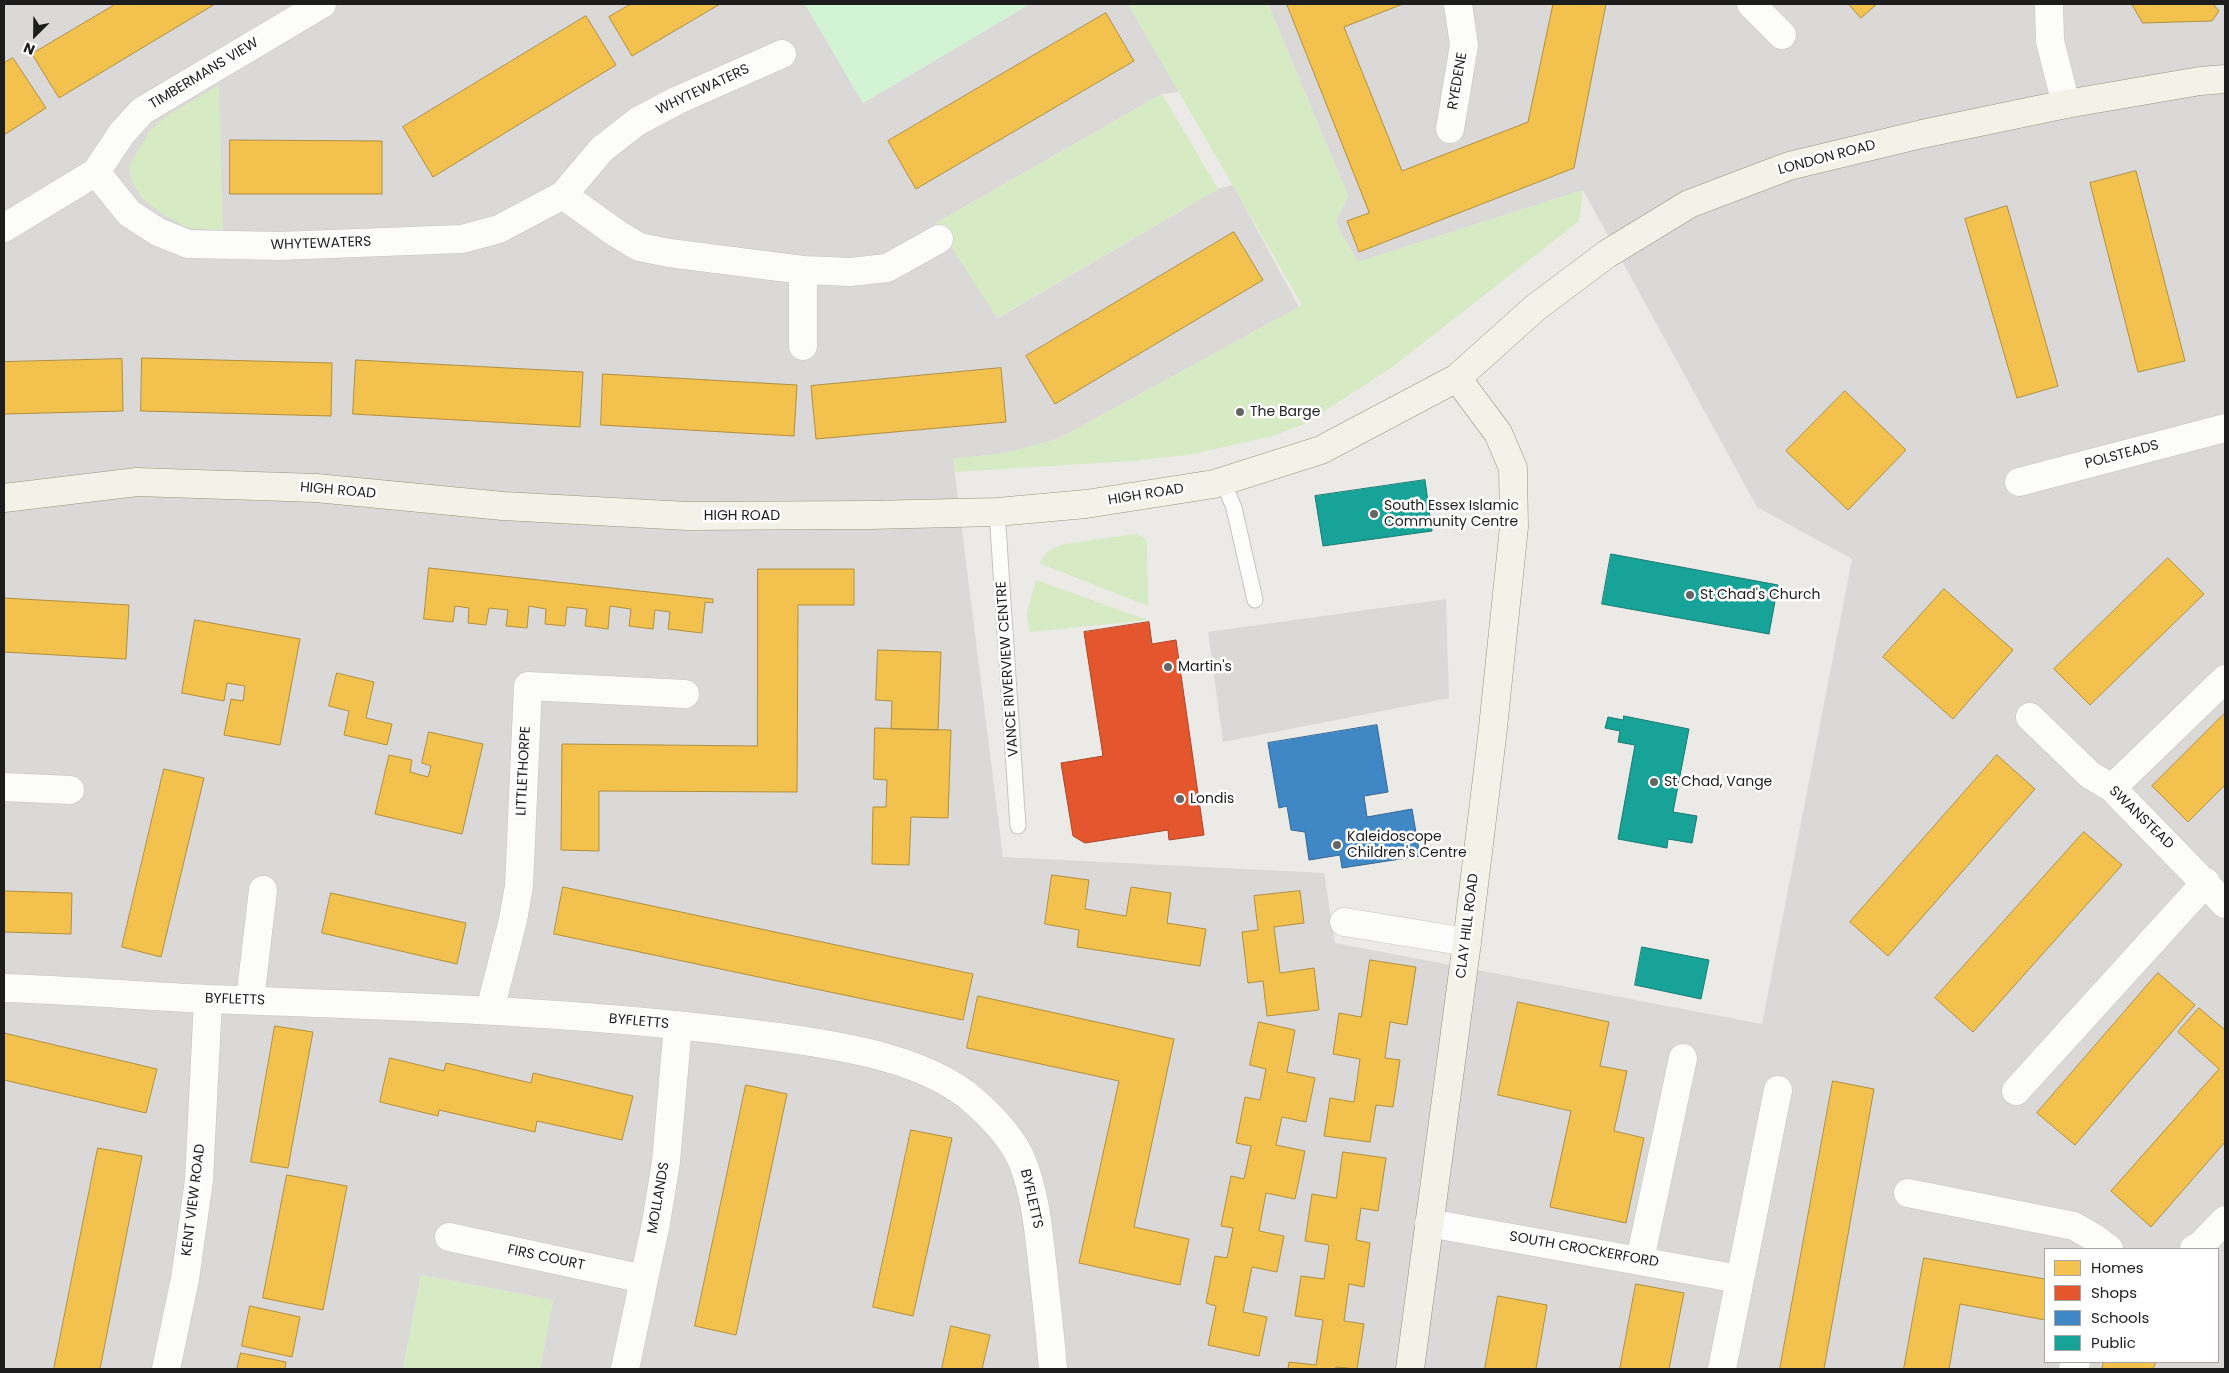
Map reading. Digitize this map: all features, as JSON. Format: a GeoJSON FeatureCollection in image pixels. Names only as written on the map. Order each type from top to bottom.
{"type":"FeatureCollection","features":[{"type":"Feature","properties":{"kind":"main road","name":"LONDON ROAD"},"geometry":{"type":"LineString","coordinates":[[1457,378],[1535,308],[1607,254],[1689,204],[1789,166],[1922,134],[2066,104],[2200,81],[2225,79]]}},
{"type":"Feature","properties":{"kind":"main road","name":"HIGH ROAD"},"geometry":{"type":"LineString","coordinates":[[4,498],[137,482],[316,488],[503,506],[687,516],[997,512],[1086,504],[1222,481],[1321,450],[1457,378]]}},
{"type":"Feature","properties":{"kind":"main road","name":"CLAY HILL ROAD"},"geometry":{"type":"LineString","coordinates":[[1410,1369],[1494,717],[1514,527],[1512,468],[1498,433],[1457,378]]}},
{"type":"Feature","properties":{"kind":"street","name":"TIMBERMANS VIEW"},"geometry":{"type":"LineString","coordinates":[[4,228],[96,172],[122,133],[142,111],[322,4]]}},
{"type":"Feature","properties":{"kind":"street","name":"RYEDENE"},"geometry":{"type":"LineString","coordinates":[[1450,129],[1464,45],[1458,4]]}},
{"type":"Feature","properties":{"kind":"street"},"geometry":{"type":"LineString","coordinates":[[1751,4],[1782,35]]}},
{"type":"Feature","properties":{"kind":"street"},"geometry":{"type":"LineString","coordinates":[[2049,4],[2050,41],[2066,104]]}},
{"type":"Feature","properties":{"kind":"street","name":"WHYTEWATERS"},"geometry":{"type":"LineString","coordinates":[[96,172],[130,213],[158,232],[188,244],[213,246],[462,239],[499,229],[563,195],[602,149],[638,121],[678,100],[782,54]]}},
{"type":"Feature","properties":{"kind":"street"},"geometry":{"type":"LineString","coordinates":[[563,195],[616,233],[639,246],[669,253],[803,270],[850,272],[887,268],[939,239]]}},
{"type":"Feature","properties":{"kind":"street"},"geometry":{"type":"LineString","coordinates":[[803,270],[803,346]]}},
{"type":"Feature","properties":{"kind":"street","name":"POLSTEADS"},"geometry":{"type":"LineString","coordinates":[[2019,482],[2225,428]]}},
{"type":"Feature","properties":{"kind":"street"},"geometry":{"type":"LineString","coordinates":[[2112,788],[2225,679]]}},
{"type":"Feature","properties":{"kind":"street","name":"LITTLETHORPE"},"geometry":{"type":"LineString","coordinates":[[490,1010],[513,920],[518,886],[528,686],[684,694]]}},
{"type":"Feature","properties":{"kind":"street","name":"SWANSTEAD"},"geometry":{"type":"LineString","coordinates":[[2030,717],[2090,775],[2112,788],[2206,882],[2225,904]]}},
{"type":"Feature","properties":{"kind":"street"},"geometry":{"type":"LineString","coordinates":[[4,787],[70,790]]}},
{"type":"Feature","properties":{"kind":"street"},"geometry":{"type":"LineString","coordinates":[[2016,1091],[2206,882]]}},
{"type":"Feature","properties":{"kind":"street"},"geometry":{"type":"LineString","coordinates":[[250,1000],[263,890]]}},
{"type":"Feature","properties":{"kind":"street"},"geometry":{"type":"LineString","coordinates":[[1344,922],[1466,942]]}},
{"type":"Feature","properties":{"kind":"street","name":"BYFLETTS"},"geometry":{"type":"LineString","coordinates":[[4,988],[72,990],[208,999],[490,1010],[678,1025],[787,1038],[872,1055],[932,1074],[974,1100],[1002,1130],[1021,1158],[1032,1194],[1053,1369]]}},
{"type":"Feature","properties":{"kind":"street","name":"KENT VIEW ROAD"},"geometry":{"type":"LineString","coordinates":[[166,1369],[185,1279],[199,1180],[208,999]]}},
{"type":"Feature","properties":{"kind":"street","name":"MOLLANDS"},"geometry":{"type":"LineString","coordinates":[[625,1369],[666,1162],[678,1025]]}},
{"type":"Feature","properties":{"kind":"street"},"geometry":{"type":"LineString","coordinates":[[1640,1260],[1683,1058]]}},
{"type":"Feature","properties":{"kind":"street"},"geometry":{"type":"LineString","coordinates":[[1722,1369],[1778,1090]]}},
{"type":"Feature","properties":{"kind":"street"},"geometry":{"type":"LineString","coordinates":[[1908,1193],[2074,1226],[2108,1248]]}},
{"type":"Feature","properties":{"kind":"street"},"geometry":{"type":"LineString","coordinates":[[2196,1248],[2225,1220]]}},
{"type":"Feature","properties":{"kind":"street","name":"SOUTH CROCKERFORD"},"geometry":{"type":"LineString","coordinates":[[1429,1223],[1739,1279]]}},
{"type":"Feature","properties":{"kind":"street","name":"FIRS COURT"},"geometry":{"type":"LineString","coordinates":[[449,1237],[644,1278]]}},
{"type":"Feature","properties":{"kind":"lane"},"geometry":{"type":"LineString","coordinates":[[1222,481],[1234,508],[1255,600]]}},
{"type":"Feature","properties":{"kind":"lane","name":"VANCE RIVERVIEW CENTRE"},"geometry":{"type":"LineString","coordinates":[[997,512],[1018,826]]}},
{"type":"Feature","properties":{"kind":"shaded area"},"geometry":{"type":"Polygon","coordinates":[[[4,4],[805,4],[863,103],[1030,4],[1128,4],[1179,92],[1162,94],[936,223],[998,318],[1218,189],[1233,185],[1299,307],[1058,439],[1006,453],[953,459],[1003,857],[1324,873],[1335,943],[1762,1024],[1852,559],[1757,507],[1583,190],[1358,262],[1335,222],[1348,196],[1268,4],[2225,4],[2225,1369],[540,1369],[553,1300],[421,1275],[403,1369],[4,1369],[4,4]]]}},
{"type":"Feature","properties":{"kind":"shaded area"},"geometry":{"type":"Polygon","coordinates":[[[1446,599],[1449,698],[1223,742],[1208,632],[1446,599]]]}},
{"type":"Feature","properties":{"kind":"green space"},"geometry":{"type":"Polygon","coordinates":[[[805,4],[1030,4],[863,103],[805,4]]]}},
{"type":"Feature","properties":{"kind":"green space"},"geometry":{"type":"Polygon","coordinates":[[[1128,4],[1268,4],[1348,196],[1335,222],[1358,262],[1583,190],[1579,221],[1391,368],[1304,424],[1273,436],[1188,455],[1131,461],[955,472],[953,459],[1006,453],[1060,438],[1302,305],[1128,4]]]}},
{"type":"Feature","properties":{"kind":"green space"},"geometry":{"type":"Polygon","coordinates":[[[219,85],[223,230],[188,228],[162,214],[142,198],[132,182],[129,166],[149,132],[165,117],[219,85]]]}},
{"type":"Feature","properties":{"kind":"green space"},"geometry":{"type":"Polygon","coordinates":[[[1162,94],[1218,189],[997,318],[936,223],[1162,94]]]}},
{"type":"Feature","properties":{"kind":"green space"},"geometry":{"type":"Polygon","coordinates":[[[1136,534],[1143,537],[1147,542],[1148,606],[1039,563],[1048,551],[1064,544],[1136,534]]]}},
{"type":"Feature","properties":{"kind":"green space"},"geometry":{"type":"Polygon","coordinates":[[[1036,580],[1148,620],[1029,632],[1027,612],[1036,580]]]}},
{"type":"Feature","properties":{"kind":"green space"},"geometry":{"type":"Polygon","coordinates":[[[421,1275],[553,1300],[540,1369],[403,1369],[421,1275]]]}},
{"type":"Feature","properties":{"kind":"building: Homes"},"geometry":{"type":"Polygon","coordinates":[[[116,4],[215,4],[59,98],[32,54],[116,4]]]}},
{"type":"Feature","properties":{"kind":"building: Homes"},"geometry":{"type":"Polygon","coordinates":[[[631,4],[720,4],[632,56],[609,17],[631,4]]]}},
{"type":"Feature","properties":{"kind":"building: Homes"},"geometry":{"type":"Polygon","coordinates":[[[1287,4],[1403,4],[1344,27],[1402,171],[1528,122],[1553,4],[1606,4],[1574,168],[1359,252],[1347,221],[1369,213],[1287,4]]]}},
{"type":"Feature","properties":{"kind":"building: Homes"},"geometry":{"type":"Polygon","coordinates":[[[1849,4],[1877,4],[1861,18],[1849,4]]]}},
{"type":"Feature","properties":{"kind":"building: Homes"},"geometry":{"type":"Polygon","coordinates":[[[2132,4],[2213,4],[2219,11],[2212,21],[2143,23],[2132,4]]]}},
{"type":"Feature","properties":{"kind":"building: Homes"},"geometry":{"type":"Polygon","coordinates":[[[1106,13],[1134,61],[916,189],[888,141],[1106,13]]]}},
{"type":"Feature","properties":{"kind":"building: Homes"},"geometry":{"type":"Polygon","coordinates":[[[586,16],[616,65],[433,177],[403,127],[586,16]]]}},
{"type":"Feature","properties":{"kind":"building: Homes"},"geometry":{"type":"Polygon","coordinates":[[[13,58],[46,108],[4,135],[4,63],[13,58]]]}},
{"type":"Feature","properties":{"kind":"building: Homes"},"geometry":{"type":"Polygon","coordinates":[[[230,140],[382,141],[382,194],[230,194],[230,140]]]}},
{"type":"Feature","properties":{"kind":"building: Homes"},"geometry":{"type":"Polygon","coordinates":[[[2136,171],[2185,361],[2138,372],[2090,183],[2136,171]]]}},
{"type":"Feature","properties":{"kind":"building: Homes"},"geometry":{"type":"Polygon","coordinates":[[[2007,206],[2058,386],[2017,398],[1965,219],[2007,206]]]}},
{"type":"Feature","properties":{"kind":"building: Homes"},"geometry":{"type":"Polygon","coordinates":[[[1234,232],[1263,280],[1055,404],[1026,356],[1234,232]]]}},
{"type":"Feature","properties":{"kind":"building: Homes"},"geometry":{"type":"Polygon","coordinates":[[[142,358],[332,363],[331,416],[141,411],[142,358]]]}},
{"type":"Feature","properties":{"kind":"building: Homes"},"geometry":{"type":"Polygon","coordinates":[[[122,359],[123,411],[4,414],[4,362],[122,359]]]}},
{"type":"Feature","properties":{"kind":"building: Homes"},"geometry":{"type":"Polygon","coordinates":[[[356,360],[583,372],[580,427],[353,414],[356,360]]]}},
{"type":"Feature","properties":{"kind":"building: Homes"},"geometry":{"type":"Polygon","coordinates":[[[1001,368],[1006,422],[816,439],[811,386],[1001,368]]]}},
{"type":"Feature","properties":{"kind":"building: Homes"},"geometry":{"type":"Polygon","coordinates":[[[603,374],[797,385],[794,436],[601,425],[603,374]]]}},
{"type":"Feature","properties":{"kind":"building: Homes"},"geometry":{"type":"Polygon","coordinates":[[[1845,391],[1906,450],[1848,510],[1786,451],[1845,391]]]}},
{"type":"Feature","properties":{"kind":"building: Homes"},"geometry":{"type":"Polygon","coordinates":[[[2168,558],[2204,594],[2090,705],[2054,669],[2168,558]]]}},
{"type":"Feature","properties":{"kind":"building: Homes"},"geometry":{"type":"Polygon","coordinates":[[[429,568],[713,599],[713,603],[705,602],[702,633],[668,629],[670,612],[655,610],[653,629],[629,626],[631,609],[610,606],[608,629],[585,626],[587,609],[567,607],[565,626],[545,624],[546,609],[529,606],[527,628],[506,626],[508,610],[489,608],[486,625],[468,623],[469,608],[455,606],[453,622],[424,619],[429,568]]]}},
{"type":"Feature","properties":{"kind":"building: Homes"},"geometry":{"type":"Polygon","coordinates":[[[758,569],[854,569],[854,605],[798,605],[797,792],[599,791],[599,851],[561,850],[562,744],[757,746],[758,569]]]}},
{"type":"Feature","properties":{"kind":"building: Homes"},"geometry":{"type":"Polygon","coordinates":[[[1944,589],[2013,650],[1953,719],[1883,657],[1944,589]]]}},
{"type":"Feature","properties":{"kind":"building: Homes"},"geometry":{"type":"Polygon","coordinates":[[[4,598],[129,605],[126,659],[4,652],[4,598]]]}},
{"type":"Feature","properties":{"kind":"building: Homes"},"geometry":{"type":"Polygon","coordinates":[[[195,620],[300,639],[280,745],[224,735],[231,699],[243,701],[245,686],[227,683],[224,701],[182,693],[195,620]]]}},
{"type":"Feature","properties":{"kind":"building: Homes"},"geometry":{"type":"Polygon","coordinates":[[[878,650],[941,652],[938,730],[891,729],[892,701],[876,700],[878,650]]]}},
{"type":"Feature","properties":{"kind":"building: Homes"},"geometry":{"type":"Polygon","coordinates":[[[337,673],[374,682],[366,718],[392,724],[387,745],[344,735],[349,711],[329,706],[337,673]]]}},
{"type":"Feature","properties":{"kind":"building: Homes"},"geometry":{"type":"Polygon","coordinates":[[[2225,713],[2225,785],[2188,822],[2152,786],[2225,713]]]}},
{"type":"Feature","properties":{"kind":"building: Homes"},"geometry":{"type":"Polygon","coordinates":[[[875,728],[951,730],[948,818],[911,817],[909,865],[872,864],[873,807],[886,807],[887,780],[874,779],[875,728]]]}},
{"type":"Feature","properties":{"kind":"building: Homes"},"geometry":{"type":"Polygon","coordinates":[[[429,732],[483,744],[462,834],[375,814],[389,755],[412,760],[410,772],[428,777],[431,766],[422,763],[429,732]]]}},
{"type":"Feature","properties":{"kind":"building: Homes"},"geometry":{"type":"Polygon","coordinates":[[[1997,755],[2035,789],[1888,956],[1850,922],[1997,755]]]}},
{"type":"Feature","properties":{"kind":"building: Homes"},"geometry":{"type":"Polygon","coordinates":[[[164,769],[204,778],[161,957],[122,947],[164,769]]]}},
{"type":"Feature","properties":{"kind":"building: Homes"},"geometry":{"type":"Polygon","coordinates":[[[2084,832],[2122,865],[1973,1032],[1935,998],[2084,832]]]}},
{"type":"Feature","properties":{"kind":"building: Homes"},"geometry":{"type":"Polygon","coordinates":[[[1052,875],[1089,880],[1085,909],[1126,916],[1131,887],[1171,893],[1167,923],[1206,929],[1200,966],[1077,947],[1079,930],[1045,924],[1052,875]]]}},
{"type":"Feature","properties":{"kind":"building: Homes"},"geometry":{"type":"Polygon","coordinates":[[[563,887],[973,974],[963,1020],[554,934],[563,887]]]}},
{"type":"Feature","properties":{"kind":"building: Homes"},"geometry":{"type":"Polygon","coordinates":[[[4,891],[72,893],[71,934],[4,932],[4,891]]]}},
{"type":"Feature","properties":{"kind":"building: Homes"},"geometry":{"type":"Polygon","coordinates":[[[1300,891],[1304,923],[1274,927],[1280,973],[1314,968],[1319,1010],[1267,1016],[1263,981],[1248,983],[1242,932],[1258,930],[1254,896],[1300,891]]]}},
{"type":"Feature","properties":{"kind":"building: Homes"},"geometry":{"type":"Polygon","coordinates":[[[331,893],[466,923],[457,964],[322,933],[331,893]]]}},
{"type":"Feature","properties":{"kind":"building: Homes"},"geometry":{"type":"Polygon","coordinates":[[[1370,960],[1416,967],[1407,1025],[1390,1022],[1385,1058],[1400,1060],[1393,1107],[1376,1105],[1370,1142],[1324,1136],[1330,1098],[1354,1102],[1360,1059],[1333,1054],[1339,1013],[1361,1017],[1370,960]]]}},
{"type":"Feature","properties":{"kind":"building: Homes"},"geometry":{"type":"Polygon","coordinates":[[[2158,973],[2195,1005],[2075,1145],[2037,1113],[2158,973]]]}},
{"type":"Feature","properties":{"kind":"building: Homes"},"geometry":{"type":"Polygon","coordinates":[[[978,996],[1174,1039],[1134,1227],[1189,1239],[1180,1285],[1079,1263],[1119,1081],[967,1048],[978,996]]]}},
{"type":"Feature","properties":{"kind":"building: Homes"},"geometry":{"type":"Polygon","coordinates":[[[1518,1002],[1609,1022],[1600,1066],[1627,1071],[1614,1131],[1644,1138],[1626,1223],[1550,1207],[1571,1111],[1498,1095],[1518,1002]]]}},
{"type":"Feature","properties":{"kind":"building: Homes"},"geometry":{"type":"Polygon","coordinates":[[[2199,1008],[2225,1030],[2225,1142],[2151,1227],[2111,1191],[2219,1069],[2178,1032],[2199,1008]]]}},
{"type":"Feature","properties":{"kind":"building: Homes"},"geometry":{"type":"Polygon","coordinates":[[[1259,1022],[1295,1030],[1287,1072],[1315,1078],[1306,1122],[1282,1117],[1276,1145],[1305,1151],[1295,1199],[1266,1193],[1259,1231],[1284,1236],[1277,1272],[1252,1267],[1243,1312],[1267,1317],[1259,1356],[1208,1345],[1216,1306],[1206,1303],[1215,1256],[1227,1258],[1233,1228],[1221,1226],[1231,1176],[1244,1179],[1251,1146],[1236,1143],[1245,1097],[1260,1100],[1266,1069],[1250,1065],[1259,1022]]]}},
{"type":"Feature","properties":{"kind":"building: Homes"},"geometry":{"type":"Polygon","coordinates":[[[275,1026],[313,1032],[288,1168],[251,1162],[275,1026]]]}},
{"type":"Feature","properties":{"kind":"building: Homes"},"geometry":{"type":"Polygon","coordinates":[[[4,1033],[157,1069],[146,1113],[4,1080],[4,1033]]]}},
{"type":"Feature","properties":{"kind":"building: Homes"},"geometry":{"type":"Polygon","coordinates":[[[390,1058],[444,1071],[446,1063],[531,1083],[533,1073],[633,1096],[622,1140],[537,1121],[535,1132],[439,1110],[438,1116],[380,1102],[390,1058]]]}},
{"type":"Feature","properties":{"kind":"building: Homes"},"geometry":{"type":"Polygon","coordinates":[[[1833,1081],[1874,1089],[1824,1369],[1780,1369],[1833,1081]]]}},
{"type":"Feature","properties":{"kind":"building: Homes"},"geometry":{"type":"Polygon","coordinates":[[[746,1085],[787,1094],[736,1335],[695,1326],[746,1085]]]}},
{"type":"Feature","properties":{"kind":"building: Homes"},"geometry":{"type":"Polygon","coordinates":[[[911,1130],[952,1138],[913,1316],[873,1307],[911,1130]]]}},
{"type":"Feature","properties":{"kind":"building: Homes"},"geometry":{"type":"Polygon","coordinates":[[[98,1148],[142,1156],[100,1369],[54,1369],[98,1148]]]}},
{"type":"Feature","properties":{"kind":"building: Homes"},"geometry":{"type":"Polygon","coordinates":[[[1343,1152],[1386,1158],[1378,1211],[1361,1208],[1356,1240],[1370,1243],[1364,1287],[1349,1284],[1344,1321],[1364,1324],[1357,1369],[1336,1367],[1336,1369],[1288,1369],[1289,1362],[1316,1365],[1323,1320],[1295,1316],[1301,1276],[1324,1279],[1329,1245],[1305,1241],[1312,1194],[1336,1198],[1343,1152]]]}},
{"type":"Feature","properties":{"kind":"building: Homes"},"geometry":{"type":"Polygon","coordinates":[[[287,1175],[347,1186],[323,1310],[263,1298],[287,1175]]]}},
{"type":"Feature","properties":{"kind":"building: Homes"},"geometry":{"type":"Polygon","coordinates":[[[1924,1258],[2044,1279],[2044,1320],[1960,1304],[1949,1369],[1904,1369],[1924,1258]]]}},
{"type":"Feature","properties":{"kind":"building: Homes"},"geometry":{"type":"Polygon","coordinates":[[[1636,1284],[1684,1293],[1669,1369],[1620,1369],[1636,1284]]]}},
{"type":"Feature","properties":{"kind":"building: Homes"},"geometry":{"type":"Polygon","coordinates":[[[1498,1296],[1547,1305],[1536,1369],[1485,1369],[1498,1296]]]}},
{"type":"Feature","properties":{"kind":"building: Homes"},"geometry":{"type":"Polygon","coordinates":[[[250,1306],[300,1317],[292,1357],[242,1346],[250,1306]]]}},
{"type":"Feature","properties":{"kind":"building: Homes"},"geometry":{"type":"Polygon","coordinates":[[[951,1326],[990,1335],[982,1369],[942,1369],[951,1326]]]}},
{"type":"Feature","properties":{"kind":"building: Homes"},"geometry":{"type":"Polygon","coordinates":[[[241,1353],[286,1362],[285,1369],[237,1369],[241,1353]]]}},
{"type":"Feature","properties":{"kind":"building: Homes"},"geometry":{"type":"Polygon","coordinates":[[[2104,1363],[2156,1363],[2153,1369],[2102,1369],[2104,1363]]]}},
{"type":"Feature","properties":{"kind":"building: Shops"},"geometry":{"type":"Polygon","coordinates":[[[1149,622],[1152,644],[1176,640],[1204,835],[1169,840],[1168,830],[1085,843],[1073,836],[1061,763],[1103,756],[1084,632],[1149,622]]]}},
{"type":"Feature","properties":{"kind":"building: Schools"},"geometry":{"type":"Polygon","coordinates":[[[1377,725],[1388,792],[1364,796],[1367,817],[1412,809],[1420,856],[1342,868],[1340,855],[1309,860],[1305,832],[1291,830],[1287,806],[1279,808],[1268,743],[1377,725]]]}},
{"type":"Feature","properties":{"kind":"building: Public","name":"South Essex Islamic Community Centre"},"geometry":{"type":"Polygon","coordinates":[[[1425,480],[1432,531],[1323,546],[1315,496],[1425,480]]]}},
{"type":"Feature","properties":{"kind":"building: Public","name":"St Chad's Church"},"geometry":{"type":"Polygon","coordinates":[[[1611,554],[1778,585],[1769,634],[1602,604],[1611,554]]]}},
{"type":"Feature","properties":{"kind":"building: Public","name":"St Chad, Vange"},"geometry":{"type":"Polygon","coordinates":[[[1624,716],[1689,729],[1673,812],[1697,816],[1692,843],[1668,839],[1667,848],[1618,839],[1635,745],[1618,742],[1620,731],[1605,728],[1608,717],[1623,720],[1624,716]]]}},
{"type":"Feature","properties":{"kind":"building: Public"},"geometry":{"type":"Polygon","coordinates":[[[1642,947],[1709,960],[1701,999],[1635,985],[1642,947]]]}},
{"type":"Feature","properties":{"kind":"place","name":"The Barge"},"geometry":{"type":"Point","coordinates":[1240,412]}},
{"type":"Feature","properties":{"kind":"place","name":"South Essex Islamic Community Centre"},"geometry":{"type":"Point","coordinates":[1374,514]}},
{"type":"Feature","properties":{"kind":"place","name":"St Chad's Church"},"geometry":{"type":"Point","coordinates":[1690,595]}},
{"type":"Feature","properties":{"kind":"place","name":"Martin's"},"geometry":{"type":"Point","coordinates":[1168,667]}},
{"type":"Feature","properties":{"kind":"place","name":"St Chad, Vange"},"geometry":{"type":"Point","coordinates":[1654,782]}},
{"type":"Feature","properties":{"kind":"place","name":"Londis"},"geometry":{"type":"Point","coordinates":[1180,799]}},
{"type":"Feature","properties":{"kind":"place","name":"Kaleidoscope Children's Centre"},"geometry":{"type":"Point","coordinates":[1337,845]}}]}
